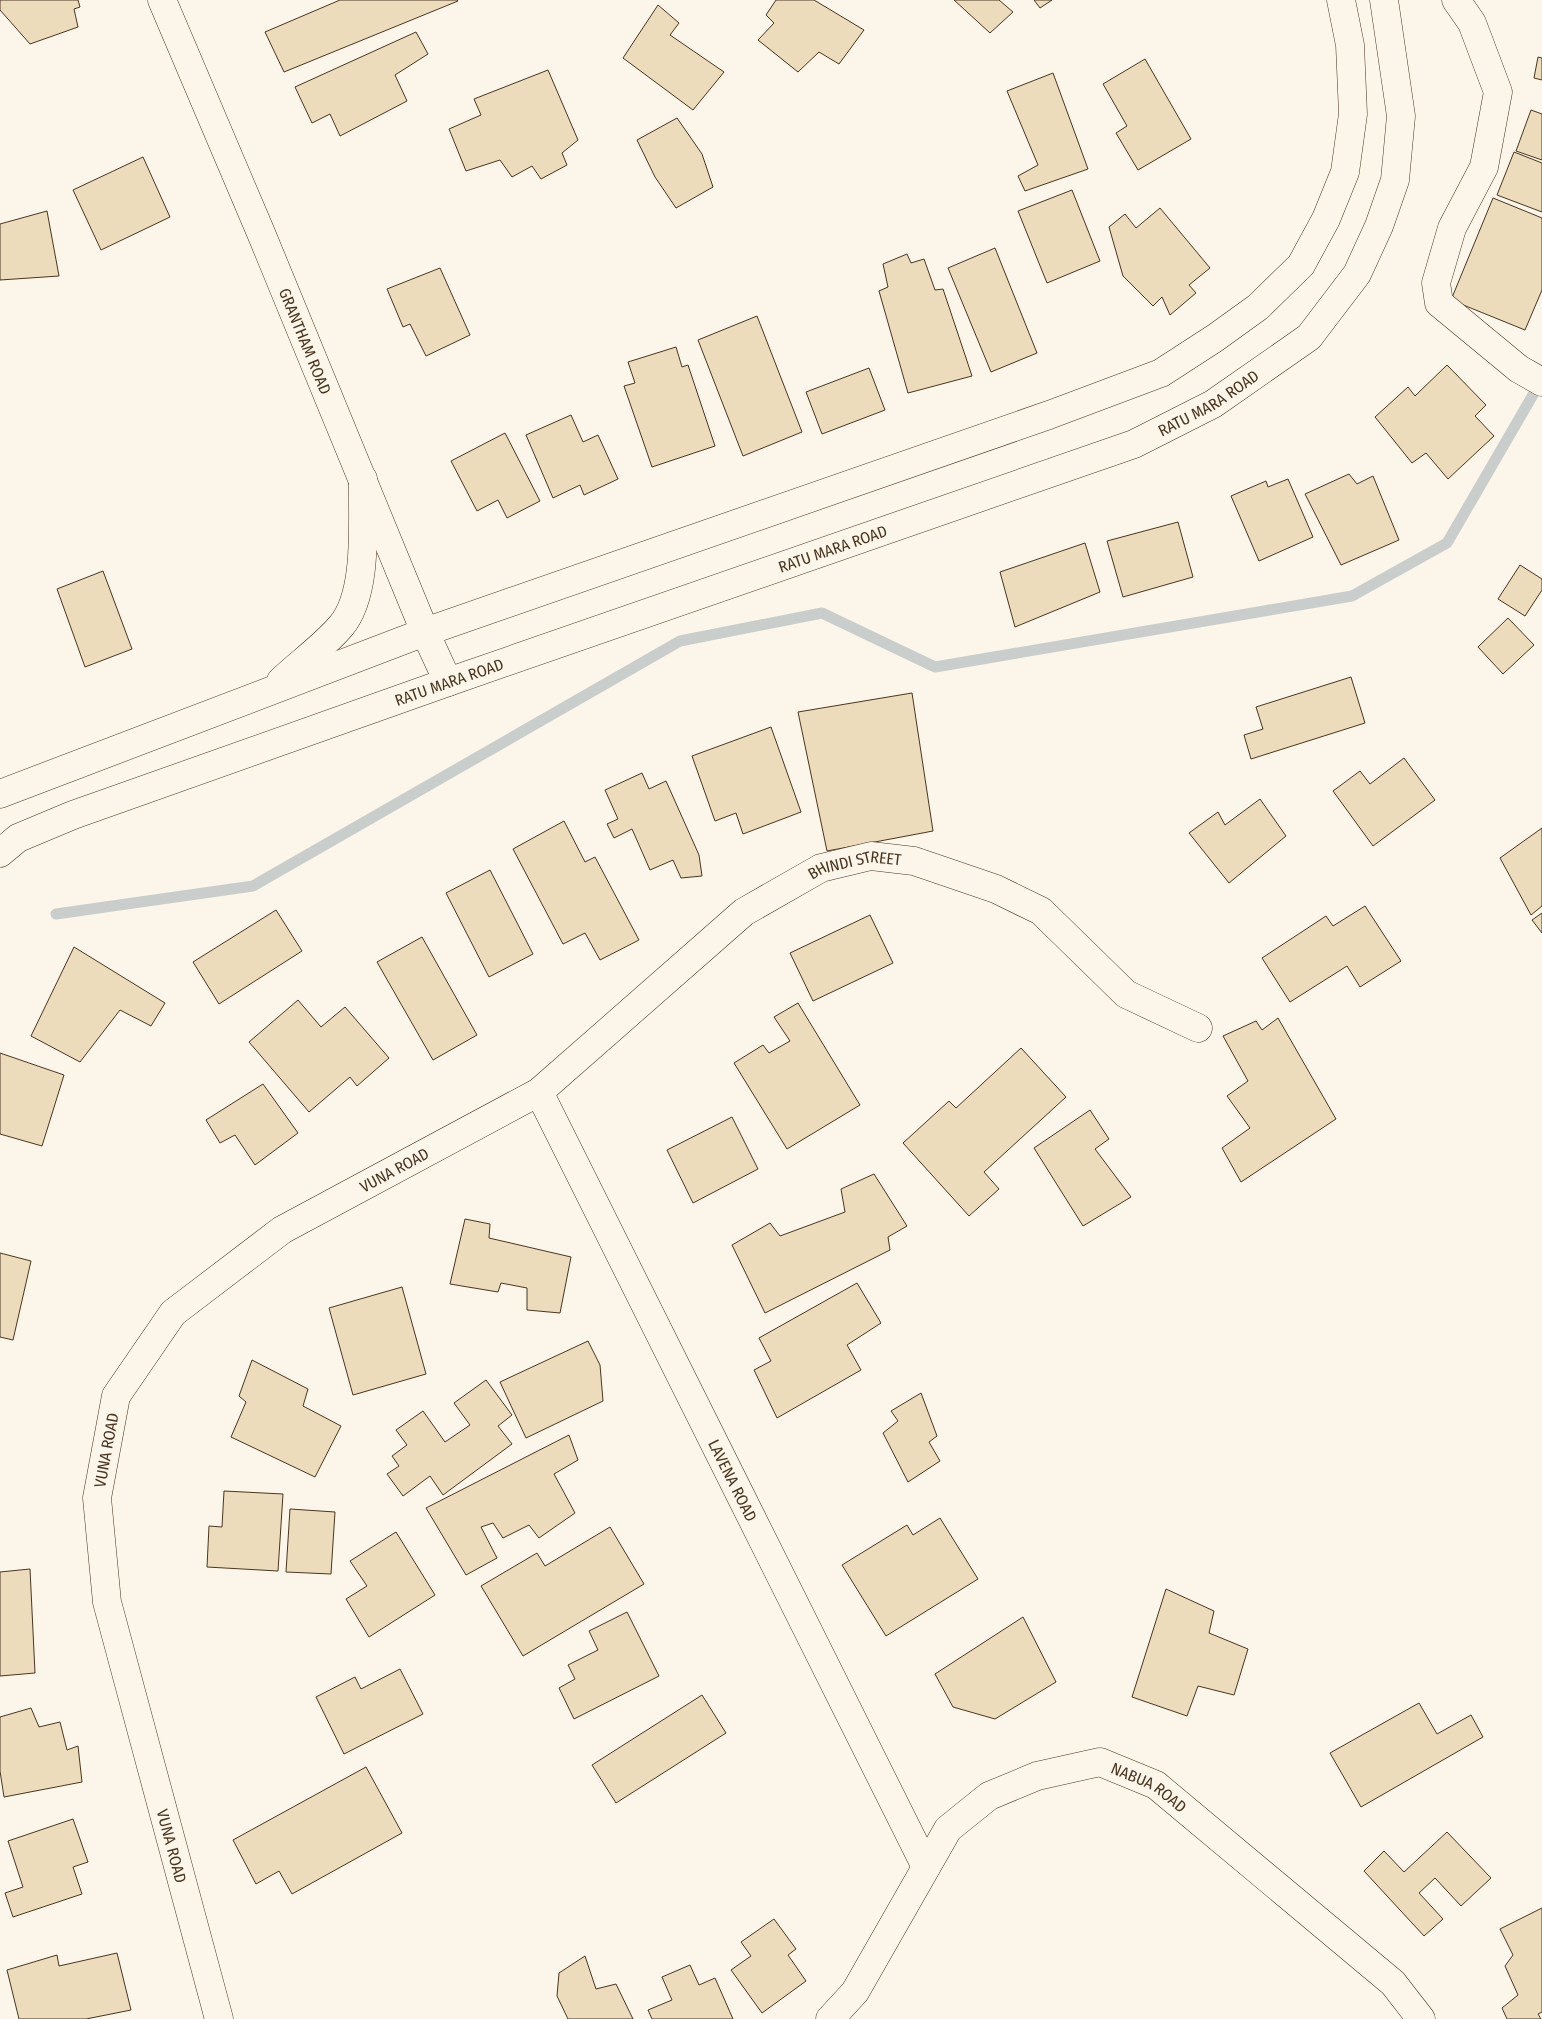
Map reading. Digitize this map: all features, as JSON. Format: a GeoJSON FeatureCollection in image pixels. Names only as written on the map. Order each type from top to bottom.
{"type":"FeatureCollection","features":[{"type":"Feature","properties":{"kind":"main road","name":"GRANTHAM ROAD"},"geometry":{"type":"LineString","coordinates":[[162,0],[425,632],[448,682]]}},
{"type":"Feature","properties":{"kind":"main road"},"geometry":{"type":"LineString","coordinates":[[0,794],[425,632],[1049,415],[1161,373],[1258,307],[1301,266],[1326,219],[1345,172],[1353,114],[1350,45],[1341,0]]}},
{"type":"Feature","properties":{"kind":"main road","name":"RATU MARA ROAD"},"geometry":{"type":"LineString","coordinates":[[0,853],[18,838],[73,815],[448,682],[1134,444],[1213,404],[1309,338],[1357,274],[1379,226],[1395,180],[1401,116],[1384,0]]}},
{"type":"Feature","properties":{"kind":"main road"},"geometry":{"type":"LineString","coordinates":[[1456,0],[1472,23],[1498,92],[1484,167],[1452,228],[1436,283],[1439,303],[1531,376]]}},
{"type":"Feature","properties":{"kind":"main road"},"geometry":{"type":"LineString","coordinates":[[268,692],[341,626],[353,606],[360,575],[363,480]]}},
{"type":"Feature","properties":{"kind":"main road","name":"BHINDI STREET"},"geometry":{"type":"LineString","coordinates":[[539,1092],[744,912],[821,868],[871,856],[914,861],[996,889],[1041,911],[1126,994],[1198,1028]]}},
{"type":"Feature","properties":{"kind":"main road","name":"LAVENA ROAD"},"geometry":{"type":"LineString","coordinates":[[539,1092],[926,1868]]}},
{"type":"Feature","properties":{"kind":"main road","name":"VUNA ROAD"},"geometry":{"type":"LineString","coordinates":[[219,2019],[107,1602],[97,1498],[116,1396],[173,1313],[282,1230],[539,1092]]}},
{"type":"Feature","properties":{"kind":"main road","name":"NABUA ROAD"},"geometry":{"type":"LineString","coordinates":[[830,2019],[854,1992],[948,1829],[989,1796],[1037,1776],[1100,1762],[1156,1785],[1393,1983],[1421,2019]]}},
{"type":"Feature","properties":{"kind":"building"},"geometry":{"type":"Polygon","coordinates":[[[0,0],[78,0],[80,7],[74,9],[78,27],[30,44],[0,10],[0,0]]]}},
{"type":"Feature","properties":{"kind":"building"},"geometry":{"type":"Polygon","coordinates":[[[340,0],[458,1],[284,72],[265,32],[340,0]]]}},
{"type":"Feature","properties":{"kind":"building"},"geometry":{"type":"Polygon","coordinates":[[[776,0],[814,0],[864,30],[839,64],[819,52],[798,72],[758,40],[774,23],[766,15],[776,0]]]}},
{"type":"Feature","properties":{"kind":"building"},"geometry":{"type":"Polygon","coordinates":[[[954,0],[999,0],[1013,12],[990,33],[954,0]]]}},
{"type":"Feature","properties":{"kind":"building"},"geometry":{"type":"Polygon","coordinates":[[[1034,0],[1052,0],[1040,8],[1034,0]]]}},
{"type":"Feature","properties":{"kind":"building"},"geometry":{"type":"Polygon","coordinates":[[[658,5],[679,23],[670,35],[724,72],[693,110],[623,58],[658,5]]]}},
{"type":"Feature","properties":{"kind":"building"},"geometry":{"type":"Polygon","coordinates":[[[416,32],[428,54],[395,75],[407,101],[340,136],[330,114],[312,123],[295,87],[416,32]]]}},
{"type":"Feature","properties":{"kind":"building"},"geometry":{"type":"Polygon","coordinates":[[[1538,57],[1542,58],[1542,80],[1534,78],[1538,57]]]}},
{"type":"Feature","properties":{"kind":"building"},"geometry":{"type":"Polygon","coordinates":[[[1145,59],[1191,139],[1138,170],[1116,133],[1127,126],[1103,84],[1145,59]]]}},
{"type":"Feature","properties":{"kind":"building"},"geometry":{"type":"Polygon","coordinates":[[[548,70],[578,140],[562,153],[567,165],[541,179],[532,166],[512,177],[500,160],[466,171],[449,129],[481,115],[474,99],[548,70]]]}},
{"type":"Feature","properties":{"kind":"building"},"geometry":{"type":"Polygon","coordinates":[[[1053,73],[1088,169],[1025,191],[1018,176],[1038,165],[1007,91],[1053,73]]]}},
{"type":"Feature","properties":{"kind":"building"},"geometry":{"type":"Polygon","coordinates":[[[1531,110],[1542,114],[1542,160],[1516,151],[1531,110]]]}},
{"type":"Feature","properties":{"kind":"building"},"geometry":{"type":"Polygon","coordinates":[[[677,118],[702,154],[713,187],[676,208],[655,177],[637,140],[677,118]]]}},
{"type":"Feature","properties":{"kind":"building"},"geometry":{"type":"Polygon","coordinates":[[[1514,152],[1542,163],[1542,212],[1497,195],[1514,152]]]}},
{"type":"Feature","properties":{"kind":"building"},"geometry":{"type":"Polygon","coordinates":[[[143,157],[170,217],[101,250],[73,190],[143,157]]]}},
{"type":"Feature","properties":{"kind":"building"},"geometry":{"type":"Polygon","coordinates":[[[1072,190],[1100,261],[1047,283],[1018,211],[1072,190]]]}},
{"type":"Feature","properties":{"kind":"building"},"geometry":{"type":"Polygon","coordinates":[[[1493,198],[1542,218],[1542,290],[1525,330],[1451,300],[1493,198]]]}},
{"type":"Feature","properties":{"kind":"building"},"geometry":{"type":"Polygon","coordinates":[[[1160,208],[1210,268],[1189,285],[1196,293],[1170,315],[1162,297],[1153,306],[1123,276],[1109,227],[1125,214],[1136,228],[1160,208]]]}},
{"type":"Feature","properties":{"kind":"building"},"geometry":{"type":"Polygon","coordinates":[[[47,211],[59,276],[0,280],[0,224],[47,211]]]}},
{"type":"Feature","properties":{"kind":"building"},"geometry":{"type":"Polygon","coordinates":[[[995,248],[1037,353],[991,372],[948,268],[995,248]]]}},
{"type":"Feature","properties":{"kind":"building"},"geometry":{"type":"Polygon","coordinates":[[[907,254],[911,263],[924,259],[935,290],[943,289],[972,376],[908,393],[879,291],[888,287],[883,264],[907,254]]]}},
{"type":"Feature","properties":{"kind":"building"},"geometry":{"type":"Polygon","coordinates":[[[440,268],[470,335],[426,356],[410,324],[403,327],[387,289],[440,268]]]}},
{"type":"Feature","properties":{"kind":"building"},"geometry":{"type":"Polygon","coordinates":[[[757,316],[802,432],[743,456],[698,340],[757,316]]]}},
{"type":"Feature","properties":{"kind":"building"},"geometry":{"type":"Polygon","coordinates":[[[676,347],[682,367],[688,365],[715,446],[652,467],[624,386],[635,383],[628,362],[676,347]]]}},
{"type":"Feature","properties":{"kind":"building"},"geometry":{"type":"Polygon","coordinates":[[[1447,365],[1486,405],[1475,416],[1494,436],[1448,479],[1426,453],[1412,463],[1375,417],[1408,387],[1415,396],[1447,365]]]}},
{"type":"Feature","properties":{"kind":"building"},"geometry":{"type":"Polygon","coordinates":[[[869,368],[885,410],[822,434],[806,392],[869,368]]]}},
{"type":"Feature","properties":{"kind":"building"},"geometry":{"type":"Polygon","coordinates":[[[571,415],[583,442],[598,435],[618,479],[584,495],[580,485],[553,498],[526,435],[571,415]]]}},
{"type":"Feature","properties":{"kind":"building"},"geometry":{"type":"Polygon","coordinates":[[[505,433],[540,501],[507,518],[498,500],[477,511],[451,461],[505,433]]]}},
{"type":"Feature","properties":{"kind":"building"},"geometry":{"type":"Polygon","coordinates":[[[1349,474],[1357,484],[1373,476],[1399,540],[1341,565],[1305,494],[1349,474]]]}},
{"type":"Feature","properties":{"kind":"building"},"geometry":{"type":"Polygon","coordinates":[[[1288,479],[1313,537],[1259,561],[1231,496],[1266,481],[1268,487],[1288,479]]]}},
{"type":"Feature","properties":{"kind":"building"},"geometry":{"type":"Polygon","coordinates":[[[1178,522],[1193,577],[1123,597],[1107,541],[1178,522]]]}},
{"type":"Feature","properties":{"kind":"building"},"geometry":{"type":"Polygon","coordinates":[[[1085,543],[1100,592],[1015,627],[1000,572],[1085,543]]]}},
{"type":"Feature","properties":{"kind":"building"},"geometry":{"type":"Polygon","coordinates":[[[1520,565],[1542,579],[1542,590],[1525,616],[1498,599],[1520,565]]]}},
{"type":"Feature","properties":{"kind":"building"},"geometry":{"type":"Polygon","coordinates":[[[103,571],[132,649],[85,667],[57,589],[103,571]]]}},
{"type":"Feature","properties":{"kind":"building"},"geometry":{"type":"Polygon","coordinates":[[[1508,618],[1534,645],[1503,674],[1478,647],[1508,618]]]}},
{"type":"Feature","properties":{"kind":"building"},"geometry":{"type":"Polygon","coordinates":[[[1351,677],[1365,723],[1251,759],[1244,735],[1263,729],[1256,707],[1351,677]]]}},
{"type":"Feature","properties":{"kind":"building"},"geometry":{"type":"Polygon","coordinates":[[[912,693],[933,831],[827,851],[798,712],[912,693]]]}},
{"type":"Feature","properties":{"kind":"building"},"geometry":{"type":"Polygon","coordinates":[[[771,727],[801,812],[743,834],[736,813],[715,821],[692,756],[771,727]]]}},
{"type":"Feature","properties":{"kind":"building"},"geometry":{"type":"Polygon","coordinates":[[[1404,758],[1435,800],[1373,846],[1333,791],[1360,771],[1370,784],[1404,758]]]}},
{"type":"Feature","properties":{"kind":"building"},"geometry":{"type":"Polygon","coordinates":[[[642,773],[649,789],[666,781],[699,855],[702,876],[681,878],[673,860],[650,870],[632,829],[614,838],[607,824],[618,819],[605,790],[642,773]]]}},
{"type":"Feature","properties":{"kind":"building"},"geometry":{"type":"Polygon","coordinates":[[[1260,799],[1286,836],[1229,883],[1189,833],[1218,812],[1225,825],[1260,799]]]}},
{"type":"Feature","properties":{"kind":"building"},"geometry":{"type":"Polygon","coordinates":[[[564,821],[585,862],[595,857],[639,940],[600,960],[585,933],[563,944],[513,849],[564,821]]]}},
{"type":"Feature","properties":{"kind":"building"},"geometry":{"type":"Polygon","coordinates":[[[1542,828],[1542,906],[1531,915],[1500,858],[1542,828]]]}},
{"type":"Feature","properties":{"kind":"building"},"geometry":{"type":"Polygon","coordinates":[[[490,870],[533,954],[489,977],[446,893],[490,870]]]}},
{"type":"Feature","properties":{"kind":"building"},"geometry":{"type":"Polygon","coordinates":[[[1365,906],[1401,961],[1360,987],[1347,966],[1290,1002],[1262,958],[1326,916],[1333,926],[1365,906]]]}},
{"type":"Feature","properties":{"kind":"building"},"geometry":{"type":"Polygon","coordinates":[[[276,910],[302,951],[219,1004],[193,962],[276,910]]]}},
{"type":"Feature","properties":{"kind":"building"},"geometry":{"type":"Polygon","coordinates":[[[1542,913],[1542,933],[1532,920],[1542,913]]]}},
{"type":"Feature","properties":{"kind":"building"},"geometry":{"type":"Polygon","coordinates":[[[870,915],[893,963],[813,1001],[790,953],[870,915]]]}},
{"type":"Feature","properties":{"kind":"building"},"geometry":{"type":"Polygon","coordinates":[[[422,937],[477,1035],[433,1060],[377,962],[422,937]]]}},
{"type":"Feature","properties":{"kind":"building"},"geometry":{"type":"Polygon","coordinates":[[[74,947],[165,1003],[151,1026],[120,1010],[80,1062],[31,1036],[74,947]]]}},
{"type":"Feature","properties":{"kind":"building"},"geometry":{"type":"Polygon","coordinates":[[[298,1000],[321,1027],[345,1007],[389,1058],[357,1086],[350,1077],[309,1112],[249,1042],[298,1000]]]}},
{"type":"Feature","properties":{"kind":"building"},"geometry":{"type":"Polygon","coordinates":[[[798,1003],[860,1105],[787,1149],[734,1063],[763,1045],[769,1053],[790,1041],[774,1017],[798,1003]]]}},
{"type":"Feature","properties":{"kind":"building"},"geometry":{"type":"Polygon","coordinates":[[[1278,1018],[1336,1119],[1241,1182],[1222,1148],[1250,1128],[1227,1096],[1248,1081],[1223,1036],[1256,1021],[1262,1030],[1278,1018]]]}},
{"type":"Feature","properties":{"kind":"building"},"geometry":{"type":"Polygon","coordinates":[[[1021,1048],[1066,1097],[984,1172],[999,1189],[969,1216],[903,1143],[949,1101],[956,1108],[1021,1048]]]}},
{"type":"Feature","properties":{"kind":"building"},"geometry":{"type":"Polygon","coordinates":[[[0,1053],[64,1075],[42,1146],[0,1134],[0,1053]]]}},
{"type":"Feature","properties":{"kind":"building"},"geometry":{"type":"Polygon","coordinates":[[[263,1084],[298,1133],[255,1165],[235,1135],[220,1143],[206,1120],[263,1084]]]}},
{"type":"Feature","properties":{"kind":"building"},"geometry":{"type":"Polygon","coordinates":[[[1090,1110],[1109,1139],[1095,1149],[1131,1197],[1083,1226],[1034,1148],[1090,1110]]]}},
{"type":"Feature","properties":{"kind":"building"},"geometry":{"type":"Polygon","coordinates":[[[732,1117],[758,1169],[693,1203],[667,1150],[732,1117]]]}},
{"type":"Feature","properties":{"kind":"building"},"geometry":{"type":"Polygon","coordinates":[[[874,1174],[907,1226],[888,1237],[890,1250],[765,1313],[732,1245],[770,1223],[780,1236],[845,1212],[841,1189],[874,1174]]]}},
{"type":"Feature","properties":{"kind":"building"},"geometry":{"type":"Polygon","coordinates":[[[465,1219],[490,1224],[489,1238],[571,1257],[560,1313],[527,1310],[527,1288],[501,1283],[498,1292],[450,1284],[465,1219]]]}},
{"type":"Feature","properties":{"kind":"building"},"geometry":{"type":"Polygon","coordinates":[[[0,1253],[31,1261],[13,1340],[0,1337],[0,1253]]]}},
{"type":"Feature","properties":{"kind":"building"},"geometry":{"type":"Polygon","coordinates":[[[857,1283],[881,1323],[847,1345],[861,1370],[777,1418],[754,1370],[771,1361],[759,1338],[857,1283]]]}},
{"type":"Feature","properties":{"kind":"building"},"geometry":{"type":"Polygon","coordinates":[[[402,1287],[426,1374],[353,1395],[329,1308],[402,1287]]]}},
{"type":"Feature","properties":{"kind":"building"},"geometry":{"type":"Polygon","coordinates":[[[588,1341],[600,1365],[603,1401],[526,1438],[500,1382],[588,1341]]]}},
{"type":"Feature","properties":{"kind":"building"},"geometry":{"type":"Polygon","coordinates":[[[252,1360],[308,1389],[303,1406],[341,1426],[315,1477],[231,1437],[246,1402],[239,1396],[252,1360]]]}},
{"type":"Feature","properties":{"kind":"building"},"geometry":{"type":"Polygon","coordinates":[[[486,1380],[512,1415],[498,1426],[512,1444],[443,1495],[430,1476],[403,1496],[387,1474],[399,1466],[392,1456],[407,1445],[396,1430],[423,1411],[445,1442],[470,1425],[454,1403],[486,1380]]]}},
{"type":"Feature","properties":{"kind":"building"},"geometry":{"type":"Polygon","coordinates":[[[921,1393],[937,1436],[929,1442],[940,1461],[908,1482],[883,1433],[898,1421],[891,1411],[921,1393]]]}},
{"type":"Feature","properties":{"kind":"building"},"geometry":{"type":"Polygon","coordinates":[[[569,1435],[578,1460],[554,1474],[575,1513],[539,1538],[529,1525],[503,1538],[493,1523],[481,1527],[497,1558],[466,1575],[426,1508],[569,1435]]]}},
{"type":"Feature","properties":{"kind":"building"},"geometry":{"type":"Polygon","coordinates":[[[224,1491],[283,1494],[278,1571],[207,1567],[209,1526],[222,1527],[224,1491]]]}},
{"type":"Feature","properties":{"kind":"building"},"geometry":{"type":"Polygon","coordinates":[[[290,1509],[335,1512],[331,1574],[286,1572],[290,1509]]]}},
{"type":"Feature","properties":{"kind":"building"},"geometry":{"type":"Polygon","coordinates":[[[940,1518],[978,1579],[886,1636],[842,1565],[907,1525],[913,1535],[940,1518]]]}},
{"type":"Feature","properties":{"kind":"building"},"geometry":{"type":"Polygon","coordinates":[[[610,1527],[644,1584],[523,1656],[481,1586],[537,1553],[545,1566],[610,1527]]]}},
{"type":"Feature","properties":{"kind":"building"},"geometry":{"type":"Polygon","coordinates":[[[396,1532],[435,1595],[369,1637],[346,1599],[367,1586],[350,1561],[396,1532]]]}},
{"type":"Feature","properties":{"kind":"building"},"geometry":{"type":"Polygon","coordinates":[[[30,1569],[35,1673],[0,1676],[0,1572],[30,1569]]]}},
{"type":"Feature","properties":{"kind":"building"},"geometry":{"type":"Polygon","coordinates":[[[1166,1589],[1214,1611],[1209,1633],[1248,1649],[1234,1695],[1198,1686],[1187,1716],[1132,1697],[1166,1589]]]}},
{"type":"Feature","properties":{"kind":"building"},"geometry":{"type":"Polygon","coordinates":[[[627,1612],[659,1676],[574,1719],[559,1688],[575,1679],[568,1665],[598,1650],[589,1631],[627,1612]]]}},
{"type":"Feature","properties":{"kind":"building"},"geometry":{"type":"Polygon","coordinates":[[[1023,1617],[1056,1682],[995,1719],[953,1707],[935,1674],[1023,1617]]]}},
{"type":"Feature","properties":{"kind":"building"},"geometry":{"type":"Polygon","coordinates":[[[400,1669],[423,1714],[344,1754],[316,1697],[355,1677],[361,1689],[400,1669]]]}},
{"type":"Feature","properties":{"kind":"building"},"geometry":{"type":"Polygon","coordinates":[[[702,1695],[726,1733],[616,1803],[592,1765],[702,1695]]]}},
{"type":"Feature","properties":{"kind":"building"},"geometry":{"type":"Polygon","coordinates":[[[1419,1703],[1437,1734],[1471,1715],[1483,1737],[1361,1807],[1330,1753],[1419,1703]]]}},
{"type":"Feature","properties":{"kind":"building"},"geometry":{"type":"Polygon","coordinates":[[[31,1708],[39,1727],[60,1722],[67,1750],[78,1746],[82,1782],[4,1797],[0,1771],[0,1717],[31,1708]]]}},
{"type":"Feature","properties":{"kind":"building"},"geometry":{"type":"Polygon","coordinates":[[[366,1767],[402,1833],[292,1894],[279,1871],[256,1884],[233,1840],[366,1767]]]}},
{"type":"Feature","properties":{"kind":"building"},"geometry":{"type":"Polygon","coordinates":[[[73,1819],[88,1862],[73,1867],[82,1894],[13,1917],[5,1893],[23,1887],[8,1841],[73,1819]]]}},
{"type":"Feature","properties":{"kind":"building"},"geometry":{"type":"Polygon","coordinates":[[[1447,1832],[1491,1878],[1461,1906],[1435,1878],[1419,1893],[1443,1919],[1424,1936],[1364,1871],[1384,1851],[1404,1872],[1447,1832]]]}},
{"type":"Feature","properties":{"kind":"building"},"geometry":{"type":"Polygon","coordinates":[[[1542,1908],[1542,2012],[1538,2014],[1541,2019],[1507,2019],[1502,2008],[1518,1995],[1505,1966],[1513,1955],[1500,1929],[1542,1908]]]}},
{"type":"Feature","properties":{"kind":"building"},"geometry":{"type":"Polygon","coordinates":[[[774,1919],[796,1949],[788,1955],[806,1981],[762,2013],[731,1970],[751,1956],[741,1942],[774,1919]]]}},
{"type":"Feature","properties":{"kind":"building"},"geometry":{"type":"Polygon","coordinates":[[[117,1953],[131,2010],[86,2019],[19,2019],[7,1970],[57,1955],[59,1966],[117,1953]]]}},
{"type":"Feature","properties":{"kind":"building"},"geometry":{"type":"Polygon","coordinates":[[[585,1956],[596,1989],[616,1984],[633,2019],[568,2019],[557,1996],[559,1973],[585,1956]]]}},
{"type":"Feature","properties":{"kind":"building"},"geometry":{"type":"Polygon","coordinates":[[[690,1965],[699,1985],[715,1978],[733,2019],[652,2019],[648,2010],[672,2000],[662,1977],[690,1965]]]}},
{"type":"Feature","properties":{"kind":"waterway"},"geometry":{"type":"LineString","coordinates":[[56,914],[253,886],[680,641],[822,613],[935,667],[1352,596],[1447,543],[1541,381]]}}]}
